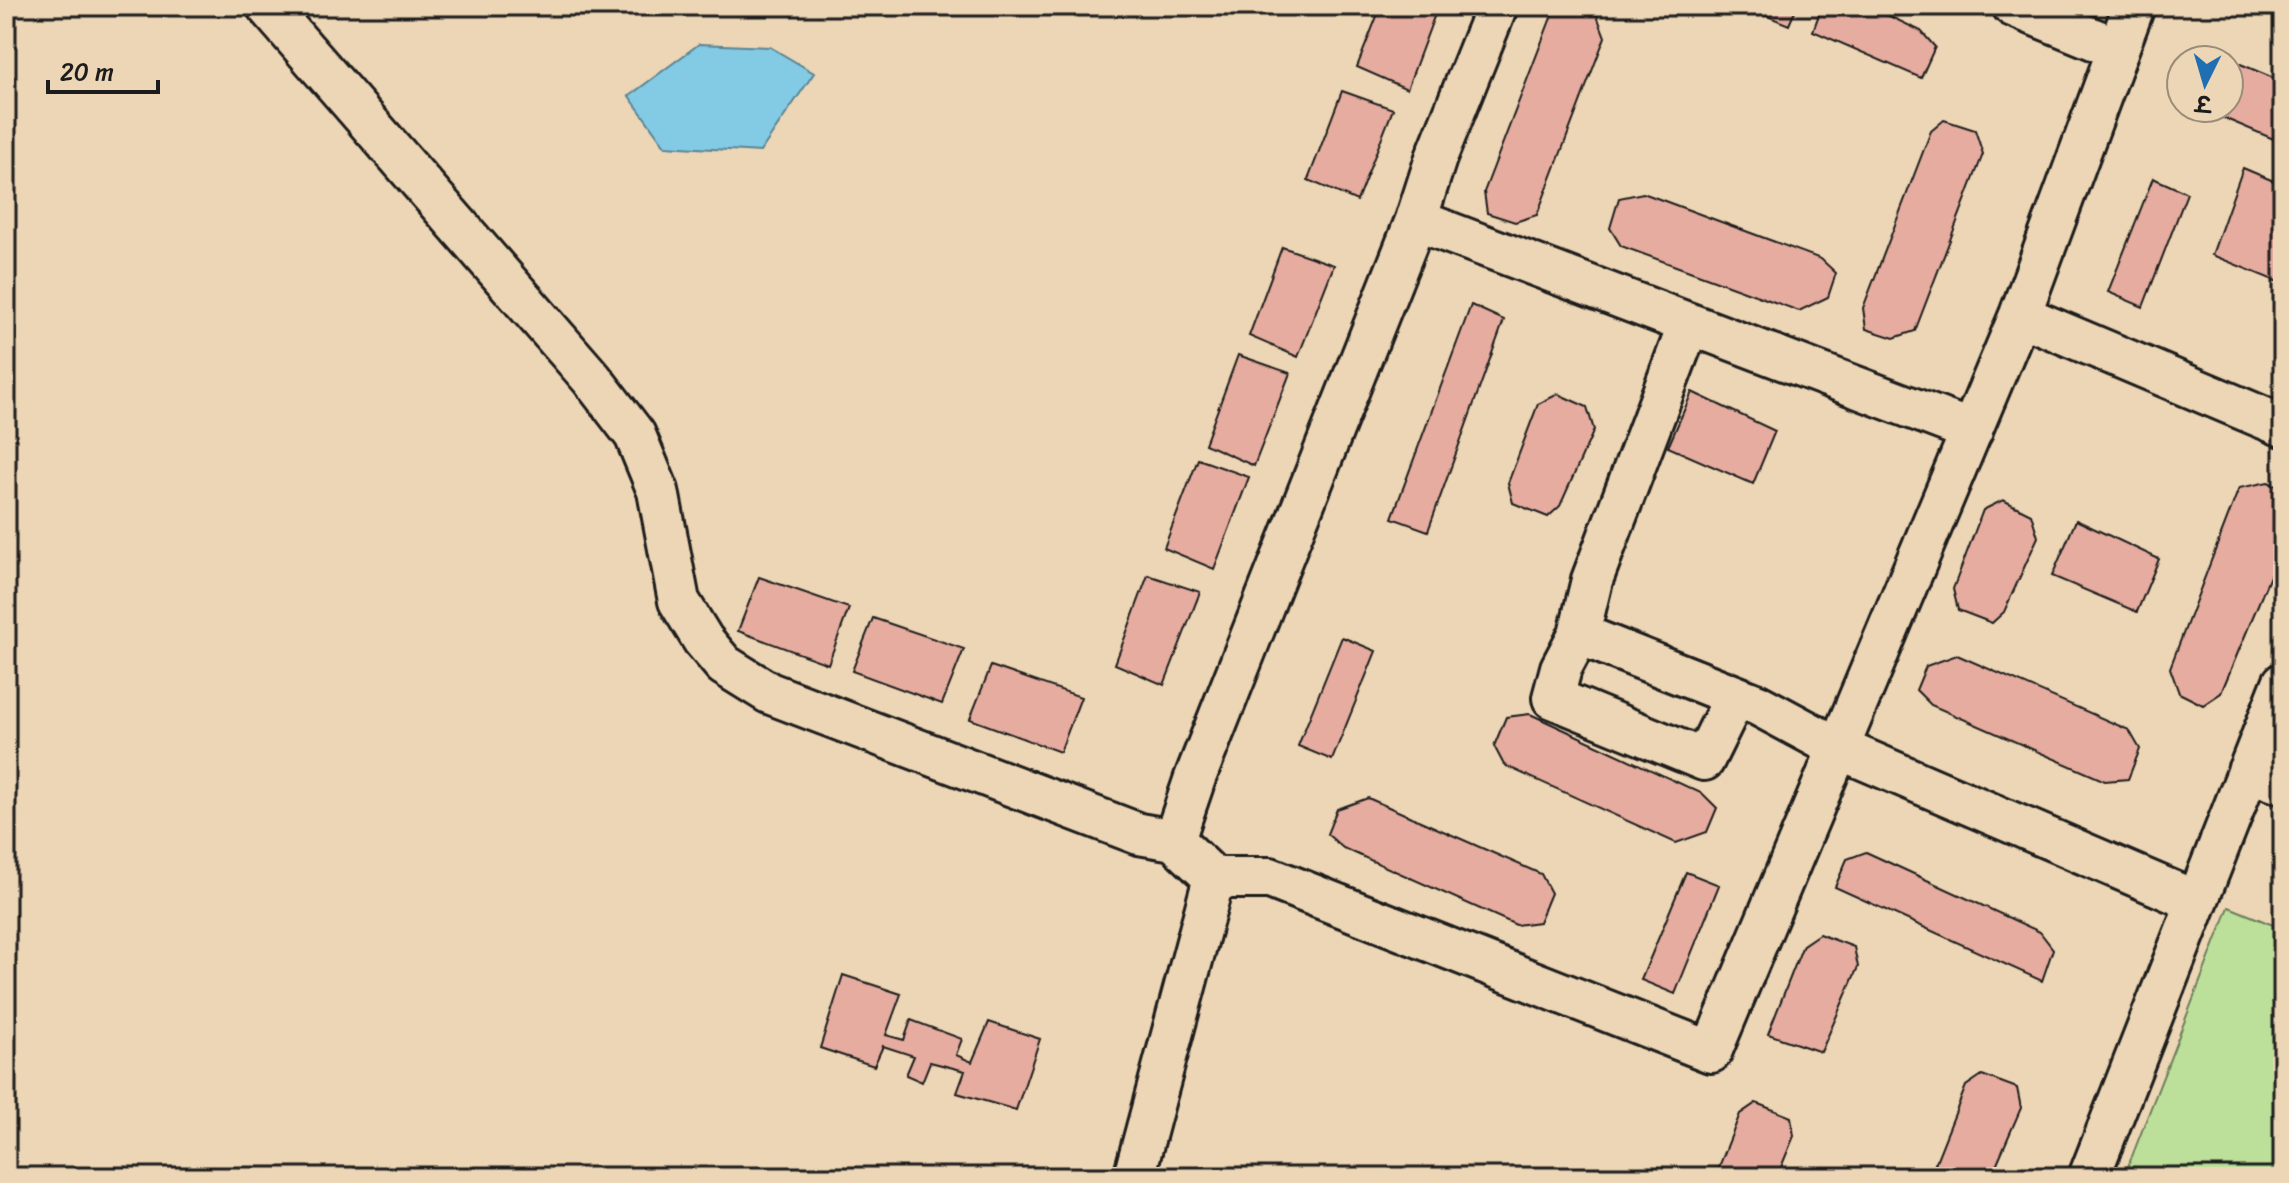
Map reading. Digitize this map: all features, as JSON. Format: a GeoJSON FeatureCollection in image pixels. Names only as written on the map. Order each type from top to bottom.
{"type":"FeatureCollection","features":[{"type":"Feature","properties":{"kind":"street"},"geometry":{"type":"LineString","coordinates":[[267,6],[592,379],[635,435],[658,491],[679,601],[703,640],[724,665],[769,693],[1139,834],[1174,840],[1214,878],[1270,878],[1711,1052],[2020,315],[2134,6]]}},
{"type":"Feature","properties":{"kind":"street"},"geometry":{"type":"LineString","coordinates":[[1174,840],[1195,778],[1416,220],[1436,158],[1497,6]]}},
{"type":"Feature","properties":{"kind":"street"},"geometry":{"type":"LineString","coordinates":[[2013,6],[2118,49]]}},
{"type":"Feature","properties":{"kind":"street"},"geometry":{"type":"LineString","coordinates":[[1416,220],[1972,431]]}},
{"type":"Feature","properties":{"kind":"street"},"geometry":{"type":"LineString","coordinates":[[2020,315],[2283,426]]}},
{"type":"Feature","properties":{"kind":"street"},"geometry":{"type":"LineString","coordinates":[[1689,324],[1592,580],[1579,634],[1561,668],[1553,698],[1704,760],[1735,697]]}},
{"type":"Feature","properties":{"kind":"street"},"geometry":{"type":"LineString","coordinates":[[1579,634],[1758,705],[1838,748],[2197,902]]}},
{"type":"Feature","properties":{"kind":"street"},"geometry":{"type":"LineString","coordinates":[[2089,1177],[2197,902],[2266,778],[2283,683]]}},
{"type":"Feature","properties":{"kind":"street"},"geometry":{"type":"LineString","coordinates":[[1134,1177],[1214,878]]}},
{"type":"Feature","properties":{"kind":"green space"},"geometry":{"type":"Polygon","coordinates":[[[2229,907],[2283,929],[2283,1177],[2124,1177],[2229,907]]]}},
{"type":"Feature","properties":{"kind":"water"},"geometry":{"type":"Polygon","coordinates":[[[699,44],[770,47],[814,73],[760,152],[665,146],[629,96],[699,44]]]}},
{"type":"Feature","properties":{"kind":"building"},"geometry":{"type":"Polygon","coordinates":[[[1381,6],[1438,6],[1407,89],[1357,67],[1381,6]]]}},
{"type":"Feature","properties":{"kind":"building"},"geometry":{"type":"Polygon","coordinates":[[[1563,6],[1596,13],[1605,37],[1537,215],[1515,222],[1487,213],[1484,192],[1552,15],[1563,6]]]}},
{"type":"Feature","properties":{"kind":"building"},"geometry":{"type":"Polygon","coordinates":[[[1743,6],[1797,6],[1789,25],[1743,6]]]}},
{"type":"Feature","properties":{"kind":"building"},"geometry":{"type":"Polygon","coordinates":[[[1822,6],[1868,6],[1921,31],[1935,47],[1921,78],[1813,31],[1822,6]]]}},
{"type":"Feature","properties":{"kind":"building"},"geometry":{"type":"Polygon","coordinates":[[[2245,66],[2283,82],[2283,143],[2238,124],[2245,124],[2245,66]]]}},
{"type":"Feature","properties":{"kind":"building"},"geometry":{"type":"Polygon","coordinates":[[[1342,91],[1393,109],[1357,201],[1308,180],[1342,91]]]}},
{"type":"Feature","properties":{"kind":"building"},"geometry":{"type":"Polygon","coordinates":[[[1944,120],[1975,130],[1983,154],[1915,331],[1894,338],[1866,329],[1863,308],[1931,131],[1944,120]]]}},
{"type":"Feature","properties":{"kind":"building"},"geometry":{"type":"Polygon","coordinates":[[[2243,168],[2283,185],[2283,267],[2278,282],[2212,255],[2243,168]]]}},
{"type":"Feature","properties":{"kind":"building"},"geometry":{"type":"Polygon","coordinates":[[[2153,178],[2187,193],[2143,307],[2108,292],[2153,178]]]}},
{"type":"Feature","properties":{"kind":"building"},"geometry":{"type":"Polygon","coordinates":[[[1643,193],[1821,259],[1836,273],[1828,297],[1799,311],[1621,246],[1610,228],[1619,198],[1643,193]]]}},
{"type":"Feature","properties":{"kind":"building"},"geometry":{"type":"Polygon","coordinates":[[[1282,247],[1334,265],[1298,357],[1249,336],[1282,247]]]}},
{"type":"Feature","properties":{"kind":"building"},"geometry":{"type":"Polygon","coordinates":[[[1471,305],[1504,320],[1428,531],[1392,518],[1471,305]]]}},
{"type":"Feature","properties":{"kind":"building"},"geometry":{"type":"Polygon","coordinates":[[[1238,355],[1290,373],[1254,466],[1205,444],[1238,355]]]}},
{"type":"Feature","properties":{"kind":"building"},"geometry":{"type":"Polygon","coordinates":[[[1692,392],[1775,431],[1753,484],[1668,447],[1692,392]]]}},
{"type":"Feature","properties":{"kind":"building"},"geometry":{"type":"Polygon","coordinates":[[[1558,394],[1587,407],[1594,430],[1560,506],[1548,517],[1513,503],[1508,483],[1538,404],[1558,394]]]}},
{"type":"Feature","properties":{"kind":"building"},"geometry":{"type":"Polygon","coordinates":[[[1198,459],[1249,477],[1214,569],[1164,548],[1198,459]]]}},
{"type":"Feature","properties":{"kind":"building"},"geometry":{"type":"Polygon","coordinates":[[[2268,482],[2283,489],[2283,545],[2221,693],[2203,705],[2179,693],[2170,668],[2239,488],[2268,482]]]}},
{"type":"Feature","properties":{"kind":"building"},"geometry":{"type":"Polygon","coordinates":[[[2003,500],[2031,514],[2038,537],[2004,612],[1992,623],[1958,610],[1953,589],[1983,510],[2003,500]]]}},
{"type":"Feature","properties":{"kind":"building"},"geometry":{"type":"Polygon","coordinates":[[[2076,520],[2159,559],[2137,612],[2052,576],[2076,520]]]}},
{"type":"Feature","properties":{"kind":"building"},"geometry":{"type":"Polygon","coordinates":[[[1148,575],[1200,592],[1164,685],[1115,664],[1148,575]]]}},
{"type":"Feature","properties":{"kind":"building"},"geometry":{"type":"Polygon","coordinates":[[[759,577],[849,608],[828,664],[738,631],[759,577]]]}},
{"type":"Feature","properties":{"kind":"building"},"geometry":{"type":"Polygon","coordinates":[[[873,618],[964,649],[942,704],[852,671],[873,618]]]}},
{"type":"Feature","properties":{"kind":"building"},"geometry":{"type":"Polygon","coordinates":[[[1342,637],[1376,651],[1332,760],[1298,746],[1342,637]]]}},
{"type":"Feature","properties":{"kind":"building"},"geometry":{"type":"Polygon","coordinates":[[[1957,655],[2129,730],[2140,749],[2128,779],[2105,781],[1931,705],[1916,690],[1926,666],[1957,655]]]}},
{"type":"Feature","properties":{"kind":"building"},"geometry":{"type":"Polygon","coordinates":[[[991,666],[1081,697],[1060,752],[970,719],[991,666]]]}},
{"type":"Feature","properties":{"kind":"building"},"geometry":{"type":"Polygon","coordinates":[[[1530,714],[1703,794],[1717,808],[1707,832],[1676,843],[1504,765],[1494,746],[1506,717],[1530,714]]]}},
{"type":"Feature","properties":{"kind":"building"},"geometry":{"type":"Polygon","coordinates":[[[1368,798],[1541,874],[1551,893],[1539,922],[1516,925],[1343,848],[1327,834],[1337,809],[1368,798]]]}},
{"type":"Feature","properties":{"kind":"building"},"geometry":{"type":"Polygon","coordinates":[[[1866,852],[2040,932],[2053,949],[2042,981],[1835,887],[1847,859],[1866,852]]]}},
{"type":"Feature","properties":{"kind":"building"},"geometry":{"type":"Polygon","coordinates":[[[1686,872],[1719,885],[1675,994],[1641,980],[1686,872]]]}},
{"type":"Feature","properties":{"kind":"building"},"geometry":{"type":"Polygon","coordinates":[[[1819,934],[1854,947],[1858,967],[1821,1052],[1768,1034],[1803,945],[1819,934]]]}},
{"type":"Feature","properties":{"kind":"building"},"geometry":{"type":"Polygon","coordinates":[[[843,975],[901,994],[886,1035],[904,1040],[911,1020],[962,1039],[956,1055],[972,1062],[989,1022],[1040,1039],[1016,1110],[957,1093],[965,1071],[930,1062],[922,1082],[906,1075],[914,1056],[883,1046],[874,1066],[820,1048],[843,975]]]}},
{"type":"Feature","properties":{"kind":"building"},"geometry":{"type":"Polygon","coordinates":[[[1982,1075],[2017,1088],[2021,1108],[1991,1177],[1939,1177],[1931,1174],[1966,1086],[1982,1075]]]}},
{"type":"Feature","properties":{"kind":"building"},"geometry":{"type":"Polygon","coordinates":[[[1756,1103],[1791,1117],[1794,1136],[1777,1177],[1715,1177],[1740,1114],[1756,1103]]]}}]}
